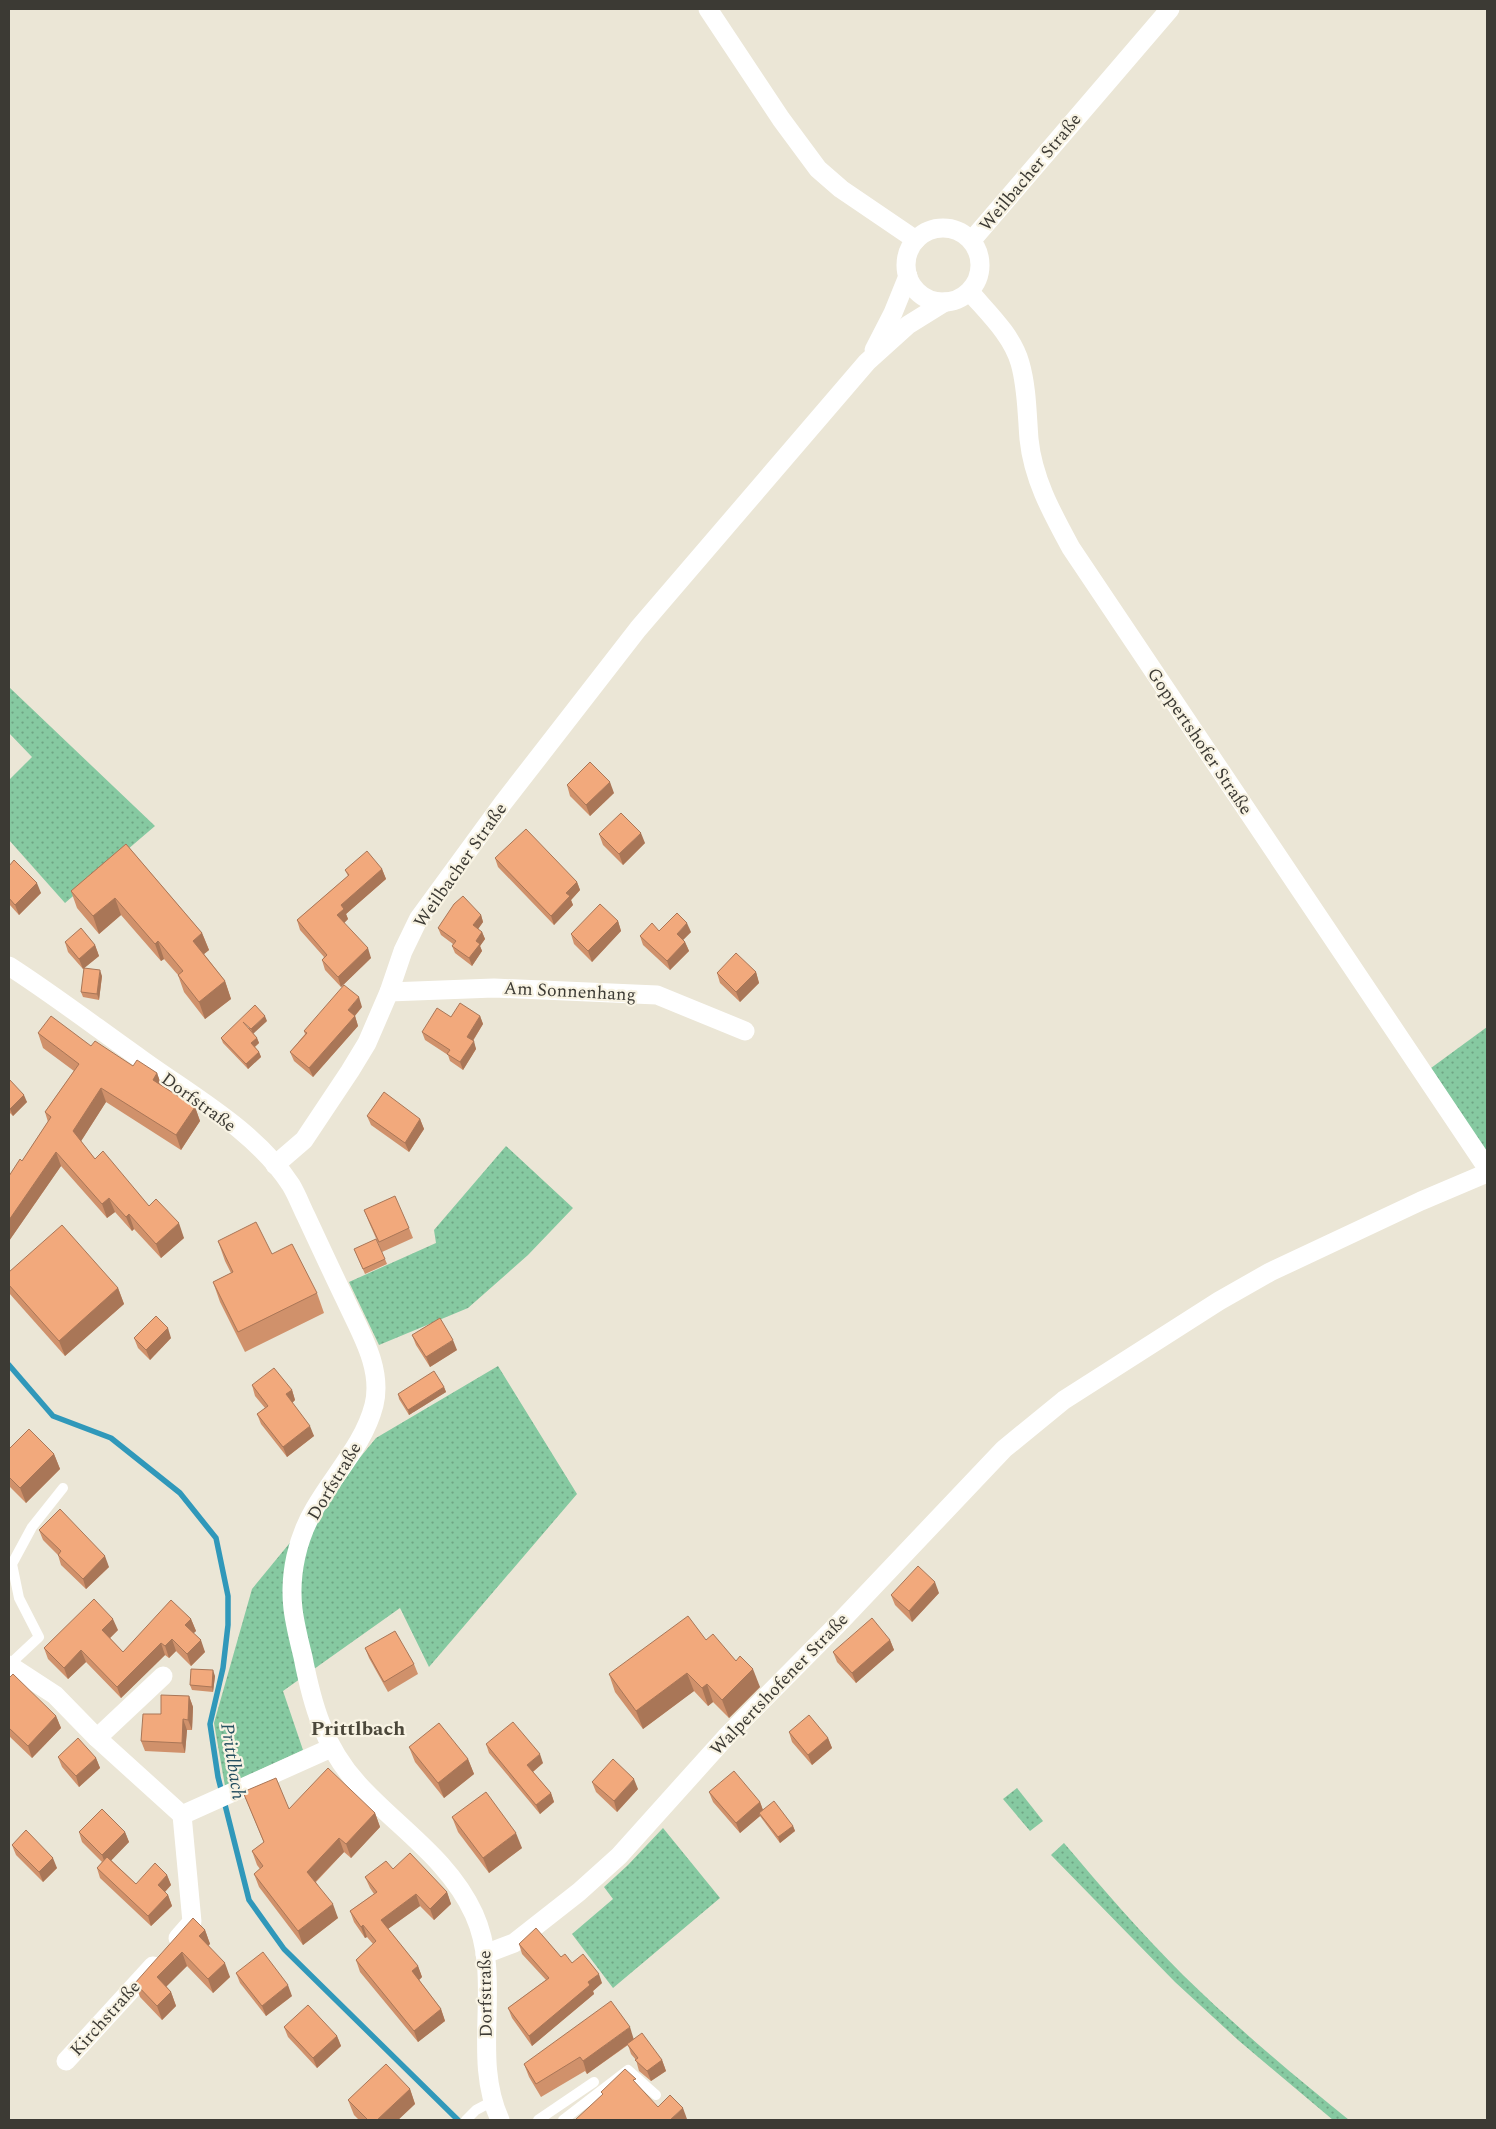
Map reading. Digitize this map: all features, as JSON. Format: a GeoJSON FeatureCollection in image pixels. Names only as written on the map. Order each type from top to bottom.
{"type":"FeatureCollection","features":[{"type":"Feature","properties":{"kind":"street"},"geometry":{"type":"LineString","coordinates":[[708,9],[781,119],[818,169],[841,189],[916,240]]}},
{"type":"Feature","properties":{"kind":"street","name":"Weilbacher Straße"},"geometry":{"type":"LineString","coordinates":[[972,240],[1170,9]]}},
{"type":"Feature","properties":{"kind":"street"},"geometry":{"type":"LineString","coordinates":[[935,228],[949,228],[961,232],[972,240],[981,260],[981,271],[970,292],[955,301],[945,302],[932,301],[917,293],[908,276],[906,263],[909,250],[916,240],[925,232],[935,228]]}},
{"type":"Feature","properties":{"kind":"street"},"geometry":{"type":"LineString","coordinates":[[867,362],[893,313],[908,276]]}},
{"type":"Feature","properties":{"kind":"street","name":"Goppertshofer Straße"},"geometry":{"type":"LineString","coordinates":[[970,292],[1005,333],[1020,362],[1029,414],[1034,466],[1047,503],[1071,548],[1487,1168]]}},
{"type":"Feature","properties":{"kind":"street"},"geometry":{"type":"LineString","coordinates":[[867,362],[908,325],[945,302]]}},
{"type":"Feature","properties":{"kind":"street","name":"Weilbacher Straße"},"geometry":{"type":"LineString","coordinates":[[275,1165],[304,1140],[345,1079],[367,1043],[389,992],[403,951],[419,918],[502,804],[638,628],[867,362]]}},
{"type":"Feature","properties":{"kind":"street","name":"Dorfstraße"},"geometry":{"type":"LineString","coordinates":[[9,966],[227,1121],[258,1146],[291,1186],[361,1334],[376,1371],[377,1390],[374,1406],[356,1446],[313,1510],[296,1553],[292,1588],[293,1612],[311,1696],[319,1722],[331,1748],[358,1785],[435,1858],[453,1878],[464,1894],[476,1919],[484,1942],[488,1980],[486,2060],[488,2083],[500,2120]]}},
{"type":"Feature","properties":{"kind":"street","name":"Am Sonnenhang"},"geometry":{"type":"LineString","coordinates":[[389,992],[494,988],[657,995],[744,1031]]}},
{"type":"Feature","properties":{"kind":"street","name":"Walpertshofener Straße"},"geometry":{"type":"LineString","coordinates":[[485,1954],[514,1943],[579,1892],[619,1856],[726,1737],[838,1624],[1004,1449],[1064,1400],[1219,1301],[1270,1272],[1420,1201],[1487,1173]]}},
{"type":"Feature","properties":{"kind":"street"},"geometry":{"type":"LineString","coordinates":[[9,1665],[55,1695],[97,1738],[182,1815],[331,1748]]}},
{"type":"Feature","properties":{"kind":"street"},"geometry":{"type":"LineString","coordinates":[[97,1738],[163,1676]]}},
{"type":"Feature","properties":{"kind":"street","name":"Kirchstraße"},"geometry":{"type":"LineString","coordinates":[[66,2061],[192,1922],[182,1815]]}},
{"type":"Feature","properties":{"kind":"lane"},"geometry":{"type":"LineString","coordinates":[[9,1665],[39,1637],[19,1598],[12,1564],[32,1527],[63,1488]]}},
{"type":"Feature","properties":{"kind":"lane"},"geometry":{"type":"LineString","coordinates":[[563,2120],[628,2070],[656,2095]]}},
{"type":"Feature","properties":{"kind":"lane"},"geometry":{"type":"LineString","coordinates":[[538,2120],[594,2082]]}},
{"type":"Feature","properties":{"kind":"lane"},"geometry":{"type":"LineString","coordinates":[[466,2120],[476,2110],[493,2101]]}},
{"type":"Feature","properties":{"kind":"green space"},"geometry":{"type":"Polygon","coordinates":[[[9,687],[155,826],[65,903],[9,840],[9,780],[32,757],[9,733],[9,687]]]}},
{"type":"Feature","properties":{"kind":"green space"},"geometry":{"type":"Polygon","coordinates":[[[1487,1027],[1487,1153],[1431,1068],[1487,1027]]]}},
{"type":"Feature","properties":{"kind":"green space"},"geometry":{"type":"Polygon","coordinates":[[[506,1146],[573,1208],[528,1255],[468,1308],[379,1345],[349,1282],[436,1243],[434,1230],[506,1146]]]}},
{"type":"Feature","properties":{"kind":"green space"},"geometry":{"type":"Polygon","coordinates":[[[498,1366],[577,1494],[429,1667],[400,1608],[283,1691],[303,1750],[225,1786],[214,1723],[252,1589],[376,1438],[498,1366]]]}},
{"type":"Feature","properties":{"kind":"green space"},"geometry":{"type":"Polygon","coordinates":[[[1017,1788],[1043,1821],[1030,1831],[1003,1799],[1017,1788]]]}},
{"type":"Feature","properties":{"kind":"green space"},"geometry":{"type":"Polygon","coordinates":[[[663,1828],[720,1898],[613,1988],[572,1934],[613,1899],[604,1887],[663,1828]]]}},
{"type":"Feature","properties":{"kind":"green space"},"geometry":{"type":"Polygon","coordinates":[[[1064,1843],[1122,1910],[1183,1975],[1264,2050],[1349,2120],[1333,2120],[1238,2040],[1175,1982],[1051,1855],[1064,1843]]]}},
{"type":"Feature","properties":{"kind":"building"},"geometry":{"type":"Polygon","coordinates":[[[590,762],[610,782],[586,805],[567,785],[590,762]]]}},
{"type":"Feature","properties":{"kind":"building"},"geometry":{"type":"Polygon","coordinates":[[[621,813],[641,833],[619,854],[599,834],[621,813]]]}},
{"type":"Feature","properties":{"kind":"building"},"geometry":{"type":"Polygon","coordinates":[[[526,829],[577,882],[566,893],[570,896],[551,916],[495,858],[526,829]]]}},
{"type":"Feature","properties":{"kind":"building"},"geometry":{"type":"Polygon","coordinates":[[[126,844],[202,933],[193,941],[225,981],[199,1002],[178,975],[183,971],[158,941],[155,944],[115,898],[93,916],[71,891],[126,844]]]}},
{"type":"Feature","properties":{"kind":"building"},"geometry":{"type":"Polygon","coordinates":[[[367,851],[382,869],[341,905],[344,909],[337,915],[368,948],[338,977],[322,960],[327,955],[297,920],[349,875],[345,870],[367,851]]]}},
{"type":"Feature","properties":{"kind":"building"},"geometry":{"type":"Polygon","coordinates":[[[14,860],[37,883],[15,905],[9,898],[9,866],[14,860]]]}},
{"type":"Feature","properties":{"kind":"building"},"geometry":{"type":"Polygon","coordinates":[[[463,896],[481,915],[473,925],[482,932],[476,941],[480,944],[469,958],[452,946],[456,941],[438,928],[454,904],[463,896]]]}},
{"type":"Feature","properties":{"kind":"building"},"geometry":{"type":"Polygon","coordinates":[[[600,904],[618,921],[588,951],[571,934],[600,904]]]}},
{"type":"Feature","properties":{"kind":"building"},"geometry":{"type":"Polygon","coordinates":[[[677,913],[687,923],[677,934],[685,942],[667,961],[640,936],[652,923],[659,931],[677,913]]]}},
{"type":"Feature","properties":{"kind":"building"},"geometry":{"type":"Polygon","coordinates":[[[81,928],[95,945],[79,959],[65,942],[81,928]]]}},
{"type":"Feature","properties":{"kind":"building"},"geometry":{"type":"Polygon","coordinates":[[[736,953],[756,972],[736,992],[717,973],[736,953]]]}},
{"type":"Feature","properties":{"kind":"building"},"geometry":{"type":"Polygon","coordinates":[[[84,968],[100,970],[97,994],[81,992],[84,968]]]}},
{"type":"Feature","properties":{"kind":"building"},"geometry":{"type":"Polygon","coordinates":[[[344,985],[359,997],[348,1010],[355,1016],[309,1068],[290,1052],[307,1033],[304,1031],[344,985]]]}},
{"type":"Feature","properties":{"kind":"building"},"geometry":{"type":"Polygon","coordinates":[[[460,1003],[480,1016],[467,1037],[474,1041],[460,1062],[447,1054],[450,1050],[422,1032],[437,1008],[451,1017],[460,1003]]]}},
{"type":"Feature","properties":{"kind":"building"},"geometry":{"type":"Polygon","coordinates":[[[255,1005],[265,1016],[251,1029],[243,1022],[257,1038],[251,1043],[259,1052],[246,1064],[221,1038],[255,1005]]]}},
{"type":"Feature","properties":{"kind":"building"},"geometry":{"type":"Polygon","coordinates":[[[51,1016],[91,1046],[95,1041],[133,1066],[137,1060],[157,1073],[153,1080],[195,1107],[176,1135],[101,1088],[73,1131],[95,1159],[103,1151],[149,1206],[156,1199],[179,1223],[156,1244],[129,1214],[126,1217],[109,1198],[102,1204],[56,1152],[9,1220],[9,1176],[20,1159],[22,1161],[51,1117],[45,1112],[79,1064],[38,1033],[51,1016]]]}},
{"type":"Feature","properties":{"kind":"building"},"geometry":{"type":"Polygon","coordinates":[[[9,1079],[24,1095],[10,1109],[9,1108],[9,1079]]]}},
{"type":"Feature","properties":{"kind":"building"},"geometry":{"type":"Polygon","coordinates":[[[384,1092],[420,1119],[405,1143],[367,1116],[384,1092]]]}},
{"type":"Feature","properties":{"kind":"building"},"geometry":{"type":"Polygon","coordinates":[[[395,1196],[409,1228],[379,1242],[364,1210],[395,1196]]]}},
{"type":"Feature","properties":{"kind":"building"},"geometry":{"type":"Polygon","coordinates":[[[256,1222],[272,1254],[292,1244],[317,1293],[238,1332],[213,1282],[233,1272],[218,1241],[256,1222]]]}},
{"type":"Feature","properties":{"kind":"building"},"geometry":{"type":"Polygon","coordinates":[[[62,1225],[118,1288],[59,1341],[9,1285],[9,1272],[62,1225]]]}},
{"type":"Feature","properties":{"kind":"building"},"geometry":{"type":"Polygon","coordinates":[[[376,1239],[385,1259],[363,1269],[354,1249],[376,1239]]]}},
{"type":"Feature","properties":{"kind":"building"},"geometry":{"type":"Polygon","coordinates":[[[156,1316],[168,1328],[146,1350],[134,1338],[156,1316]]]}},
{"type":"Feature","properties":{"kind":"building"},"geometry":{"type":"Polygon","coordinates":[[[440,1318],[453,1340],[426,1357],[412,1335],[440,1318]]]}},
{"type":"Feature","properties":{"kind":"building"},"geometry":{"type":"Polygon","coordinates":[[[274,1368],[292,1390],[286,1394],[310,1426],[283,1447],[257,1414],[268,1406],[252,1385],[274,1368]]]}},
{"type":"Feature","properties":{"kind":"building"},"geometry":{"type":"Polygon","coordinates":[[[434,1371],[444,1387],[408,1410],[398,1394],[434,1371]]]}},
{"type":"Feature","properties":{"kind":"building"},"geometry":{"type":"Polygon","coordinates":[[[29,1429],[54,1454],[20,1488],[9,1477],[9,1449],[29,1429]]]}},
{"type":"Feature","properties":{"kind":"building"},"geometry":{"type":"Polygon","coordinates":[[[60,1509],[105,1556],[83,1579],[58,1555],[61,1551],[39,1530],[60,1509]]]}},
{"type":"Feature","properties":{"kind":"building"},"geometry":{"type":"Polygon","coordinates":[[[918,1566],[935,1582],[909,1611],[891,1595],[918,1566]]]}},
{"type":"Feature","properties":{"kind":"building"},"geometry":{"type":"Polygon","coordinates":[[[94,1599],[113,1619],[102,1630],[123,1652],[171,1600],[191,1619],[185,1625],[201,1640],[187,1654],[172,1639],[165,1646],[161,1643],[117,1687],[81,1650],[64,1668],[44,1648],[94,1599]]]}},
{"type":"Feature","properties":{"kind":"building"},"geometry":{"type":"Polygon","coordinates":[[[688,1616],[706,1640],[713,1634],[736,1661],[740,1656],[753,1669],[722,1700],[707,1684],[702,1688],[687,1673],[636,1711],[609,1674],[688,1616]]]}},
{"type":"Feature","properties":{"kind":"building"},"geometry":{"type":"Polygon","coordinates":[[[872,1618],[890,1640],[852,1673],[833,1652],[872,1618]]]}},
{"type":"Feature","properties":{"kind":"building"},"geometry":{"type":"Polygon","coordinates":[[[395,1631],[414,1664],[384,1682],[365,1648],[395,1631]]]}},
{"type":"Feature","properties":{"kind":"building"},"geometry":{"type":"Polygon","coordinates":[[[191,1669],[213,1670],[212,1687],[190,1685],[191,1669]]]}},
{"type":"Feature","properties":{"kind":"building"},"geometry":{"type":"Polygon","coordinates":[[[13,1674],[56,1716],[28,1746],[9,1728],[9,1678],[13,1674]]]}},
{"type":"Feature","properties":{"kind":"building"},"geometry":{"type":"Polygon","coordinates":[[[161,1695],[189,1696],[188,1720],[183,1719],[182,1743],[141,1741],[143,1714],[161,1714],[161,1695]]]}},
{"type":"Feature","properties":{"kind":"building"},"geometry":{"type":"Polygon","coordinates":[[[809,1715],[828,1738],[808,1755],[789,1732],[809,1715]]]}},
{"type":"Feature","properties":{"kind":"building"},"geometry":{"type":"Polygon","coordinates":[[[513,1722],[540,1754],[527,1765],[551,1793],[536,1805],[486,1744],[513,1722]]]}},
{"type":"Feature","properties":{"kind":"building"},"geometry":{"type":"Polygon","coordinates":[[[439,1723],[468,1759],[438,1783],[409,1747],[439,1723]]]}},
{"type":"Feature","properties":{"kind":"building"},"geometry":{"type":"Polygon","coordinates":[[[78,1738],[96,1758],[76,1776],[58,1757],[78,1738]]]}},
{"type":"Feature","properties":{"kind":"building"},"geometry":{"type":"Polygon","coordinates":[[[613,1759],[634,1779],[614,1801],[592,1782],[613,1759]]]}},
{"type":"Feature","properties":{"kind":"building"},"geometry":{"type":"Polygon","coordinates":[[[328,1768],[375,1813],[346,1844],[339,1838],[307,1872],[333,1904],[298,1931],[254,1874],[263,1866],[252,1851],[264,1842],[243,1792],[276,1778],[289,1809],[328,1768]]]}},
{"type":"Feature","properties":{"kind":"building"},"geometry":{"type":"Polygon","coordinates":[[[734,1771],[760,1802],[736,1823],[709,1792],[734,1771]]]}},
{"type":"Feature","properties":{"kind":"building"},"geometry":{"type":"Polygon","coordinates":[[[486,1792],[516,1833],[483,1858],[452,1817],[486,1792]]]}},
{"type":"Feature","properties":{"kind":"building"},"geometry":{"type":"Polygon","coordinates":[[[774,1801],[793,1826],[778,1837],[759,1813],[774,1801]]]}},
{"type":"Feature","properties":{"kind":"building"},"geometry":{"type":"Polygon","coordinates":[[[102,1809],[125,1832],[102,1855],[79,1832],[102,1809]]]}},
{"type":"Feature","properties":{"kind":"building"},"geometry":{"type":"Polygon","coordinates":[[[26,1830],[53,1858],[39,1872],[12,1845],[26,1830]]]}},
{"type":"Feature","properties":{"kind":"building"},"geometry":{"type":"Polygon","coordinates":[[[410,1853],[447,1892],[430,1909],[416,1894],[381,1920],[418,1966],[412,1971],[441,2009],[414,2031],[356,1960],[376,1941],[363,1925],[361,1927],[350,1911],[377,1892],[365,1877],[386,1861],[393,1869],[410,1853]]]}},
{"type":"Feature","properties":{"kind":"building"},"geometry":{"type":"Polygon","coordinates":[[[107,1857],[136,1884],[155,1863],[167,1875],[158,1885],[168,1895],[148,1916],[97,1868],[107,1857]]]}},
{"type":"Feature","properties":{"kind":"building"},"geometry":{"type":"Polygon","coordinates":[[[193,1918],[205,1930],[199,1936],[225,1963],[208,1979],[182,1952],[157,1977],[171,1992],[157,2006],[135,1983],[193,1918]]]}},
{"type":"Feature","properties":{"kind":"building"},"geometry":{"type":"Polygon","coordinates":[[[536,1928],[561,1957],[565,1954],[572,1963],[583,1954],[599,1974],[588,1982],[590,1985],[529,2036],[508,2008],[549,1978],[519,1944],[536,1928]]]}},
{"type":"Feature","properties":{"kind":"building"},"geometry":{"type":"Polygon","coordinates":[[[263,1952],[288,1985],[262,2006],[236,1973],[263,1952]]]}},
{"type":"Feature","properties":{"kind":"building"},"geometry":{"type":"Polygon","coordinates":[[[611,2001],[630,2027],[583,2061],[580,2057],[536,2084],[524,2064],[611,2001]]]}},
{"type":"Feature","properties":{"kind":"building"},"geometry":{"type":"Polygon","coordinates":[[[308,2005],[337,2036],[313,2058],[284,2027],[308,2005]]]}},
{"type":"Feature","properties":{"kind":"building"},"geometry":{"type":"Polygon","coordinates":[[[642,2033],[662,2060],[647,2071],[635,2060],[638,2058],[627,2044],[642,2033]]]}},
{"type":"Feature","properties":{"kind":"building"},"geometry":{"type":"Polygon","coordinates":[[[386,2064],[410,2089],[377,2120],[368,2120],[348,2100],[386,2064]]]}},
{"type":"Feature","properties":{"kind":"building"},"geometry":{"type":"Polygon","coordinates":[[[625,2069],[636,2079],[633,2080],[658,2107],[670,2095],[683,2108],[670,2120],[575,2120],[603,2094],[601,2092],[625,2069]]]}},
{"type":"Feature","properties":{"kind":"waterway","name":"Prittlbach"},"geometry":{"type":"LineString","coordinates":[[9,1365],[53,1416],[111,1438],[180,1493],[216,1538],[228,1596],[228,1625],[223,1668],[210,1724],[218,1777],[249,1900],[284,1949],[458,2120]]}},
{"type":"Feature","properties":{"kind":"district","name":"Prittlbach"},"geometry":{"type":"Point","coordinates":[358,1728]}}]}
